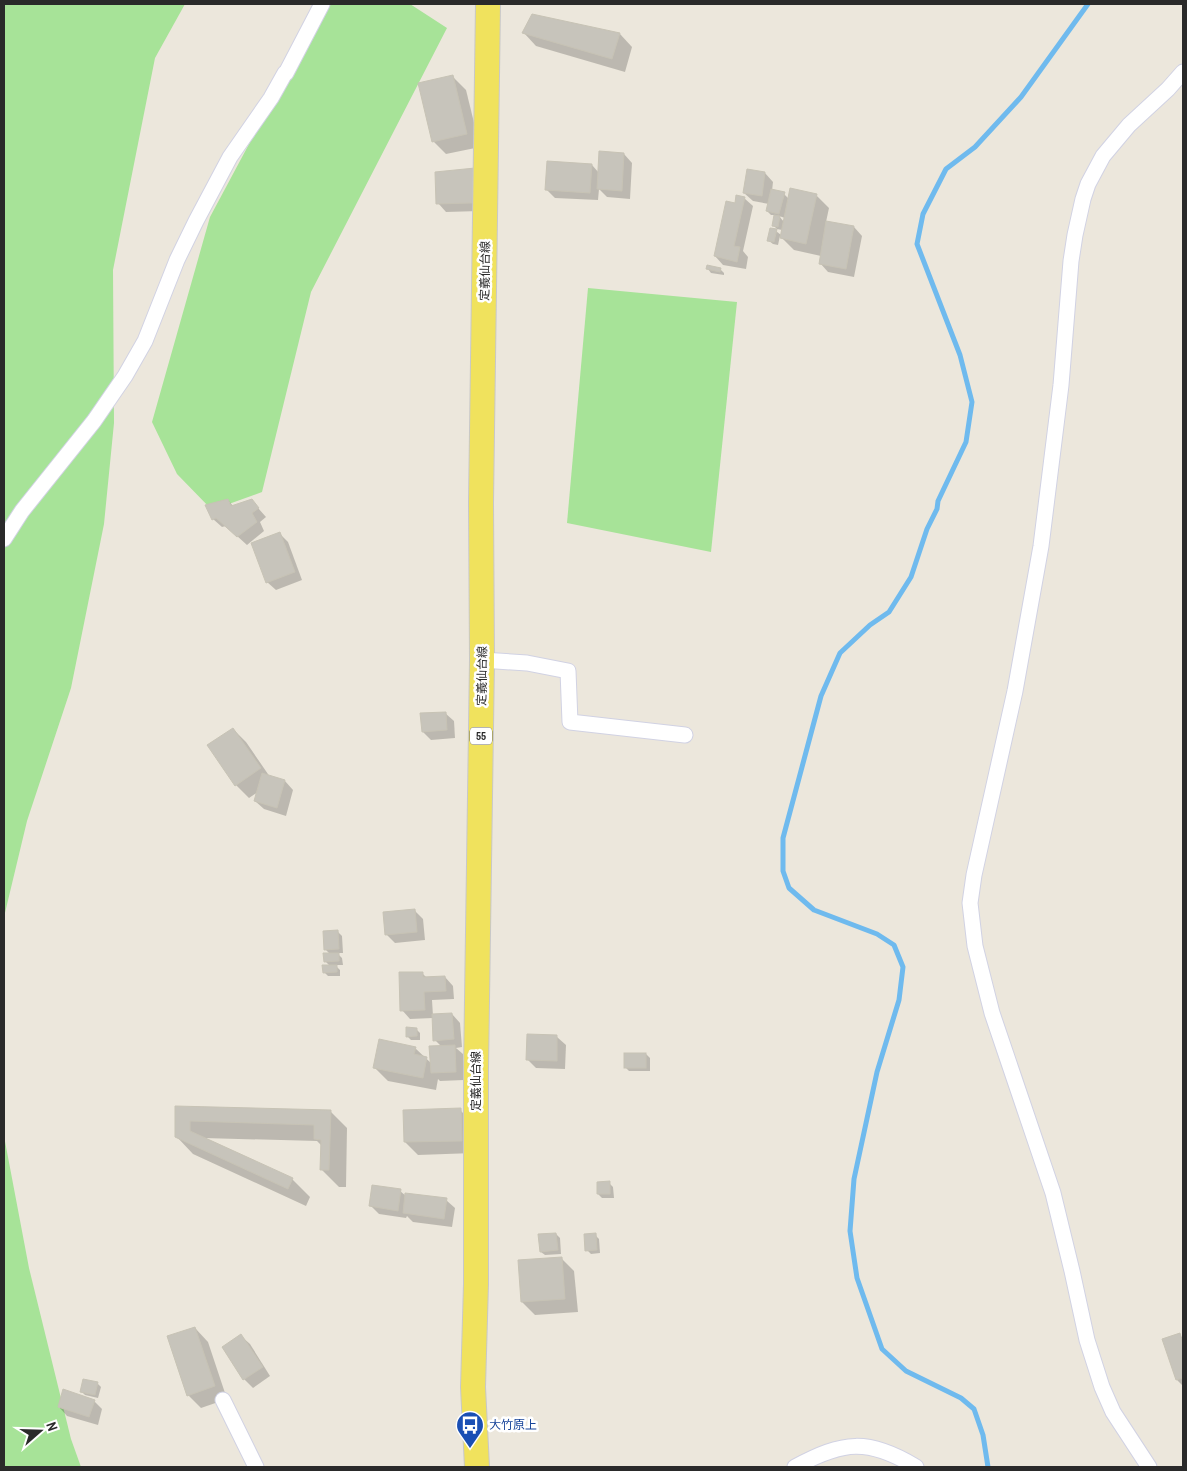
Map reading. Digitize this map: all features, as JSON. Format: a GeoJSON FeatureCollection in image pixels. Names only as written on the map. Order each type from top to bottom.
{"type":"FeatureCollection","features":[{"type":"Feature","properties":{"kind":"main road","name":"定義仙台線"},"geometry":{"type":"LineString","coordinates":[[477,1467],[473,1387],[476,1284],[476,1069],[482,660],[481,503],[488,4]]}},
{"type":"Feature","properties":{"kind":"street"},"geometry":{"type":"LineString","coordinates":[[4,539],[22,511],[94,420],[145,341],[178,260],[230,157],[270,98],[284,73],[286,73],[322,4]]}},
{"type":"Feature","properties":{"kind":"street"},"geometry":{"type":"LineString","coordinates":[[1149,1467],[1113,1412],[1102,1386],[1087,1340],[1053,1193],[992,1013],[975,946],[970,904],[974,875],[1015,691],[1041,546],[1061,386],[1071,261],[1083,199],[1088,184],[1103,156],[1129,125],[1168,89],[1183,72]]}},
{"type":"Feature","properties":{"kind":"street"},"geometry":{"type":"LineString","coordinates":[[482,660],[527,663],[568,671],[570,722],[685,735]]}},
{"type":"Feature","properties":{"kind":"street"},"geometry":{"type":"LineString","coordinates":[[223,1400],[256,1467]]}},
{"type":"Feature","properties":{"kind":"street"},"geometry":{"type":"LineString","coordinates":[[795,1467],[830,1450],[845,1446],[868,1446],[875,1448],[888,1452],[916,1467]]}},
{"type":"Feature","properties":{"kind":"green space"},"geometry":{"type":"Polygon","coordinates":[[[5,4],[185,4],[155,58],[113,270],[114,423],[104,524],[71,688],[27,821],[4,917],[4,20],[5,4]]]}},
{"type":"Feature","properties":{"kind":"green space"},"geometry":{"type":"Polygon","coordinates":[[[324,4],[410,4],[447,28],[311,292],[262,492],[212,510],[177,474],[152,422],[210,217],[324,4]]]}},
{"type":"Feature","properties":{"kind":"green space"},"geometry":{"type":"Polygon","coordinates":[[[588,288],[737,302],[711,552],[567,523],[588,288]]]}},
{"type":"Feature","properties":{"kind":"green space"},"geometry":{"type":"Polygon","coordinates":[[[4,1136],[29,1268],[71,1439],[81,1467],[4,1467],[4,1136]]]}},
{"type":"Feature","properties":{"kind":"building"},"geometry":{"type":"Polygon","coordinates":[[[532,14],[620,33],[612,59],[522,33],[532,14]]]}},
{"type":"Feature","properties":{"kind":"building"},"geometry":{"type":"Polygon","coordinates":[[[453,75],[467,134],[432,142],[418,83],[453,75]]]}},
{"type":"Feature","properties":{"kind":"building"},"geometry":{"type":"Polygon","coordinates":[[[599,151],[624,153],[622,191],[597,189],[599,151]]]}},
{"type":"Feature","properties":{"kind":"building"},"geometry":{"type":"Polygon","coordinates":[[[547,161],[592,164],[590,193],[545,190],[547,161]]]}},
{"type":"Feature","properties":{"kind":"building"},"geometry":{"type":"Polygon","coordinates":[[[475,168],[472,203],[436,204],[435,172],[475,168]]]}},
{"type":"Feature","properties":{"kind":"building"},"geometry":{"type":"Polygon","coordinates":[[[747,169],[765,172],[762,196],[743,193],[747,169]]]}},
{"type":"Feature","properties":{"kind":"building"},"geometry":{"type":"Polygon","coordinates":[[[790,188],[817,194],[806,244],[780,238],[790,188]]]}},
{"type":"Feature","properties":{"kind":"building"},"geometry":{"type":"Polygon","coordinates":[[[771,189],[785,192],[779,214],[766,211],[771,189]]]}},
{"type":"Feature","properties":{"kind":"building"},"geometry":{"type":"Polygon","coordinates":[[[736,195],[745,197],[734,246],[740,247],[737,262],[714,256],[726,201],[735,203],[736,195]]]}},
{"type":"Feature","properties":{"kind":"building"},"geometry":{"type":"Polygon","coordinates":[[[774,215],[780,216],[778,227],[772,226],[774,215]]]}},
{"type":"Feature","properties":{"kind":"building"},"geometry":{"type":"Polygon","coordinates":[[[826,221],[854,226],[846,269],[819,264],[826,221]]]}},
{"type":"Feature","properties":{"kind":"building"},"geometry":{"type":"Polygon","coordinates":[[[770,228],[777,229],[774,242],[767,241],[770,228]]]}},
{"type":"Feature","properties":{"kind":"building"},"geometry":{"type":"Polygon","coordinates":[[[707,265],[721,268],[720,272],[706,269],[707,265]]]}},
{"type":"Feature","properties":{"kind":"building"},"geometry":{"type":"Polygon","coordinates":[[[228,499],[231,506],[252,499],[259,508],[252,513],[257,522],[237,537],[216,518],[212,520],[205,505],[228,499]]]}},
{"type":"Feature","properties":{"kind":"building"},"geometry":{"type":"Polygon","coordinates":[[[280,532],[295,572],[266,583],[251,543],[280,532]]]}},
{"type":"Feature","properties":{"kind":"building"},"geometry":{"type":"Polygon","coordinates":[[[446,712],[447,730],[422,732],[420,713],[446,712]]]}},
{"type":"Feature","properties":{"kind":"building"},"geometry":{"type":"Polygon","coordinates":[[[233,728],[261,768],[235,786],[207,745],[233,728]]]}},
{"type":"Feature","properties":{"kind":"building"},"geometry":{"type":"Polygon","coordinates":[[[262,773],[285,780],[277,808],[254,801],[262,773]]]}},
{"type":"Feature","properties":{"kind":"building"},"geometry":{"type":"Polygon","coordinates":[[[415,909],[417,932],[385,935],[383,912],[415,909]]]}},
{"type":"Feature","properties":{"kind":"building"},"geometry":{"type":"Polygon","coordinates":[[[338,930],[339,949],[324,950],[323,931],[338,930]]]}},
{"type":"Feature","properties":{"kind":"building"},"geometry":{"type":"Polygon","coordinates":[[[323,953],[339,953],[339,961],[324,962],[323,953]]]}},
{"type":"Feature","properties":{"kind":"building"},"geometry":{"type":"Polygon","coordinates":[[[322,965],[337,965],[337,972],[323,973],[322,965]]]}},
{"type":"Feature","properties":{"kind":"building"},"geometry":{"type":"Polygon","coordinates":[[[399,972],[423,972],[423,977],[445,976],[446,991],[424,992],[425,1010],[400,1011],[399,972]]]}},
{"type":"Feature","properties":{"kind":"building"},"geometry":{"type":"Polygon","coordinates":[[[452,1013],[454,1039],[433,1041],[432,1014],[452,1013]]]}},
{"type":"Feature","properties":{"kind":"building"},"geometry":{"type":"Polygon","coordinates":[[[406,1027],[417,1028],[417,1036],[406,1037],[406,1027]]]}},
{"type":"Feature","properties":{"kind":"building"},"geometry":{"type":"Polygon","coordinates":[[[527,1034],[557,1035],[557,1061],[526,1060],[527,1034]]]}},
{"type":"Feature","properties":{"kind":"building"},"geometry":{"type":"Polygon","coordinates":[[[379,1039],[416,1047],[414,1054],[427,1057],[423,1078],[373,1068],[379,1039]]]}},
{"type":"Feature","properties":{"kind":"building"},"geometry":{"type":"Polygon","coordinates":[[[455,1045],[456,1072],[431,1073],[429,1046],[455,1045]]]}},
{"type":"Feature","properties":{"kind":"building"},"geometry":{"type":"Polygon","coordinates":[[[624,1053],[646,1053],[646,1068],[624,1068],[624,1053]]]}},
{"type":"Feature","properties":{"kind":"building"},"geometry":{"type":"Polygon","coordinates":[[[175,1106],[331,1110],[329,1170],[320,1170],[321,1140],[314,1139],[314,1125],[190,1121],[190,1131],[293,1178],[288,1189],[175,1137],[175,1106]]]}},
{"type":"Feature","properties":{"kind":"building"},"geometry":{"type":"Polygon","coordinates":[[[461,1108],[462,1141],[404,1142],[403,1110],[461,1108]]]}},
{"type":"Feature","properties":{"kind":"building"},"geometry":{"type":"Polygon","coordinates":[[[610,1181],[610,1194],[597,1194],[597,1182],[610,1181]]]}},
{"type":"Feature","properties":{"kind":"building"},"geometry":{"type":"Polygon","coordinates":[[[372,1185],[401,1189],[398,1211],[369,1206],[372,1185]]]}},
{"type":"Feature","properties":{"kind":"building"},"geometry":{"type":"Polygon","coordinates":[[[405,1193],[447,1198],[444,1219],[403,1213],[405,1193]]]}},
{"type":"Feature","properties":{"kind":"building"},"geometry":{"type":"Polygon","coordinates":[[[556,1233],[558,1250],[540,1252],[538,1234],[556,1233]]]}},
{"type":"Feature","properties":{"kind":"building"},"geometry":{"type":"Polygon","coordinates":[[[596,1233],[597,1250],[585,1251],[584,1234],[596,1233]]]}},
{"type":"Feature","properties":{"kind":"building"},"geometry":{"type":"Polygon","coordinates":[[[562,1257],[565,1299],[521,1302],[518,1260],[562,1257]]]}},
{"type":"Feature","properties":{"kind":"building"},"geometry":{"type":"Polygon","coordinates":[[[195,1327],[215,1386],[187,1396],[167,1336],[195,1327]]]}},
{"type":"Feature","properties":{"kind":"building"},"geometry":{"type":"Polygon","coordinates":[[[1180,1333],[1183,1344],[1183,1378],[1176,1380],[1162,1339],[1180,1333]]]}},
{"type":"Feature","properties":{"kind":"building"},"geometry":{"type":"Polygon","coordinates":[[[241,1334],[263,1367],[243,1380],[222,1347],[241,1334]]]}},
{"type":"Feature","properties":{"kind":"building"},"geometry":{"type":"Polygon","coordinates":[[[83,1379],[98,1382],[95,1395],[80,1392],[83,1379]]]}},
{"type":"Feature","properties":{"kind":"building"},"geometry":{"type":"Polygon","coordinates":[[[63,1389],[95,1400],[89,1417],[58,1407],[63,1389]]]}},
{"type":"Feature","properties":{"kind":"waterway"},"geometry":{"type":"LineString","coordinates":[[988,1467],[983,1435],[974,1409],[961,1398],[906,1371],[882,1349],[857,1278],[850,1231],[854,1179],[877,1072],[899,1000],[903,967],[894,945],[877,934],[814,910],[789,888],[783,871],[783,838],[821,696],[840,653],[870,625],[889,612],[911,577],[927,529],[937,509],[938,501],[966,442],[972,402],[960,355],[917,244],[923,214],[946,169],[975,147],[1021,97],[1088,4]]}},
{"type":"Feature","properties":{"kind":"place","name":"大竹原上"},"geometry":{"type":"Point","coordinates":[470,1449]}}]}
